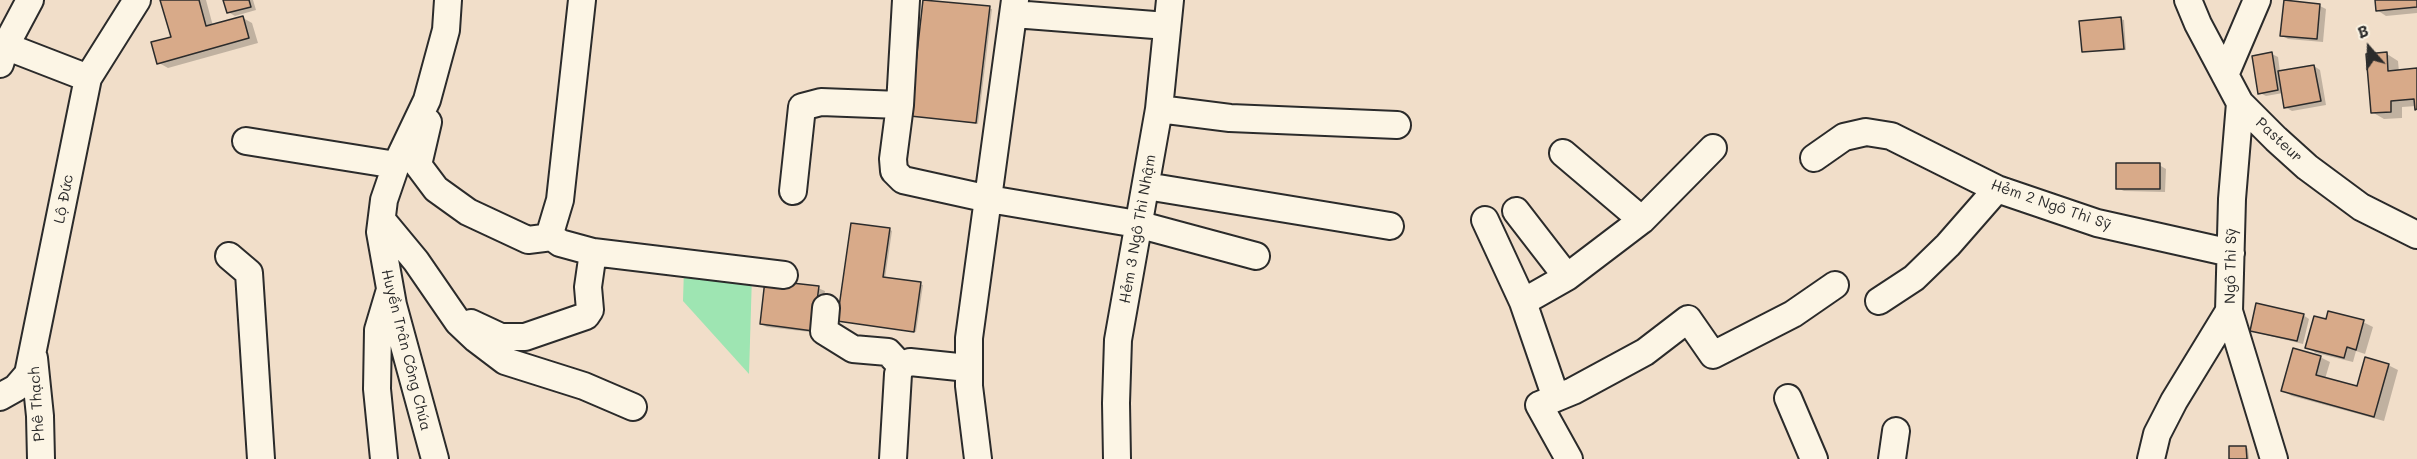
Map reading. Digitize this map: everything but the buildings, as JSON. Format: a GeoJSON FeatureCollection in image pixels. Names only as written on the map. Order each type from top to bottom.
{"type":"FeatureCollection","features":[{"type":"Feature","properties":{"kind":"street"},"geometry":{"type":"LineString","coordinates":[[30,0],[2,51],[88,78]]}},
{"type":"Feature","properties":{"kind":"street","name":"Lộ Đức"},"geometry":{"type":"LineString","coordinates":[[0,397],[16,388],[28,374],[88,78],[137,0]]}},
{"type":"Feature","properties":{"kind":"street","name":"Huyền Trân Công Chúa"},"geometry":{"type":"LineString","coordinates":[[435,459],[390,290],[380,232],[384,200],[396,165],[428,100],[446,30],[448,0]]}},
{"type":"Feature","properties":{"kind":"street"},"geometry":{"type":"LineString","coordinates":[[552,237],[551,230],[560,200],[582,0]]}},
{"type":"Feature","properties":{"kind":"street"},"geometry":{"type":"LineString","coordinates":[[906,0],[900,105],[893,159],[894,171],[903,180],[989,199],[1137,224],[1256,256]]}},
{"type":"Feature","properties":{"kind":"street","name":"Hẻm 3 Ngô Thì Nhậm"},"geometry":{"type":"LineString","coordinates":[[1117,459],[1118,340],[1159,109],[1170,0]]}},
{"type":"Feature","properties":{"kind":"street","name":"Pasteur"},"geometry":{"type":"LineString","coordinates":[[2188,0],[2198,24],[2240,103],[2276,139],[2361,207],[2417,235]]}},
{"type":"Feature","properties":{"kind":"street"},"geometry":{"type":"LineString","coordinates":[[2225,75],[2257,0]]}},
{"type":"Feature","properties":{"kind":"street"},"geometry":{"type":"LineString","coordinates":[[978,459],[968,368],[972,306],[1015,7],[1167,26]]}},
{"type":"Feature","properties":{"kind":"street"},"geometry":{"type":"LineString","coordinates":[[428,100],[431,112],[418,165],[436,189],[468,212],[528,240],[552,237],[560,243],[593,252],[784,275]]}},
{"type":"Feature","properties":{"kind":"street"},"geometry":{"type":"LineString","coordinates":[[794,191],[802,107],[821,102],[900,105]]}},
{"type":"Feature","properties":{"kind":"street","name":"Ngô Thì Sỹ"},"geometry":{"type":"LineString","coordinates":[[2240,103],[2232,199],[2229,311],[2274,459]]}},
{"type":"Feature","properties":{"kind":"street"},"geometry":{"type":"LineString","coordinates":[[1159,109],[1230,118],[1396,124]]}},
{"type":"Feature","properties":{"kind":"street","name":"Hẻm 2 Ngô Thì Sỹ"},"geometry":{"type":"LineString","coordinates":[[1814,158],[1844,137],[1866,132],[1891,136],[1997,189],[2097,223],[2231,253]]}},
{"type":"Feature","properties":{"kind":"street"},"geometry":{"type":"LineString","coordinates":[[246,141],[396,165]]}},
{"type":"Feature","properties":{"kind":"street"},"geometry":{"type":"LineString","coordinates":[[1522,302],[1567,276],[1642,220],[1713,148]]}},
{"type":"Feature","properties":{"kind":"street"},"geometry":{"type":"LineString","coordinates":[[1563,153],[1642,220]]}},
{"type":"Feature","properties":{"kind":"street"},"geometry":{"type":"LineString","coordinates":[[1146,186],[1390,226]]}},
{"type":"Feature","properties":{"kind":"street"},"geometry":{"type":"LineString","coordinates":[[1878,301],[1914,278],[1948,245],[1997,189]]}},
{"type":"Feature","properties":{"kind":"street"},"geometry":{"type":"LineString","coordinates":[[1516,211],[1567,276]]}},
{"type":"Feature","properties":{"kind":"street"},"geometry":{"type":"LineString","coordinates":[[382,220],[416,261],[446,306],[476,339],[505,361],[584,386],[633,407]]}},
{"type":"Feature","properties":{"kind":"street"},"geometry":{"type":"LineString","coordinates":[[1485,220],[1522,302],[1557,398]]}},
{"type":"Feature","properties":{"kind":"street"},"geometry":{"type":"LineString","coordinates":[[446,306],[472,323],[501,337],[525,337],[559,327],[586,316],[590,310],[588,287],[593,252]]}},
{"type":"Feature","properties":{"kind":"street"},"geometry":{"type":"LineString","coordinates":[[229,256],[249,273],[261,459]]}},
{"type":"Feature","properties":{"kind":"street"},"geometry":{"type":"LineString","coordinates":[[1568,459],[1539,405],[1645,352],[1688,319],[1713,355],[1792,314],[1835,285]]}},
{"type":"Feature","properties":{"kind":"street"},"geometry":{"type":"LineString","coordinates":[[384,459],[377,389],[378,330],[390,290]]}},
{"type":"Feature","properties":{"kind":"street"},"geometry":{"type":"LineString","coordinates":[[826,308],[824,331],[853,349],[888,352],[901,366]]}},
{"type":"Feature","properties":{"kind":"street"},"geometry":{"type":"LineString","coordinates":[[2151,459],[2157,435],[2174,401],[2229,311]]}},
{"type":"Feature","properties":{"kind":"street","name":"Phê Thạch"},"geometry":{"type":"LineString","coordinates":[[33,350],[40,416],[41,459]]}},
{"type":"Feature","properties":{"kind":"street"},"geometry":{"type":"LineString","coordinates":[[893,459],[898,374],[901,366],[910,362],[968,368]]}},
{"type":"Feature","properties":{"kind":"street"},"geometry":{"type":"LineString","coordinates":[[1788,398],[1814,459]]}},
{"type":"Feature","properties":{"kind":"street"},"geometry":{"type":"LineString","coordinates":[[1892,459],[1896,431]]}},
{"type":"Feature","properties":{"kind":"green space"},"geometry":{"type":"Polygon","coordinates":[[[684,268],[752,275],[749,374],[683,301],[684,268]]]}}]}
